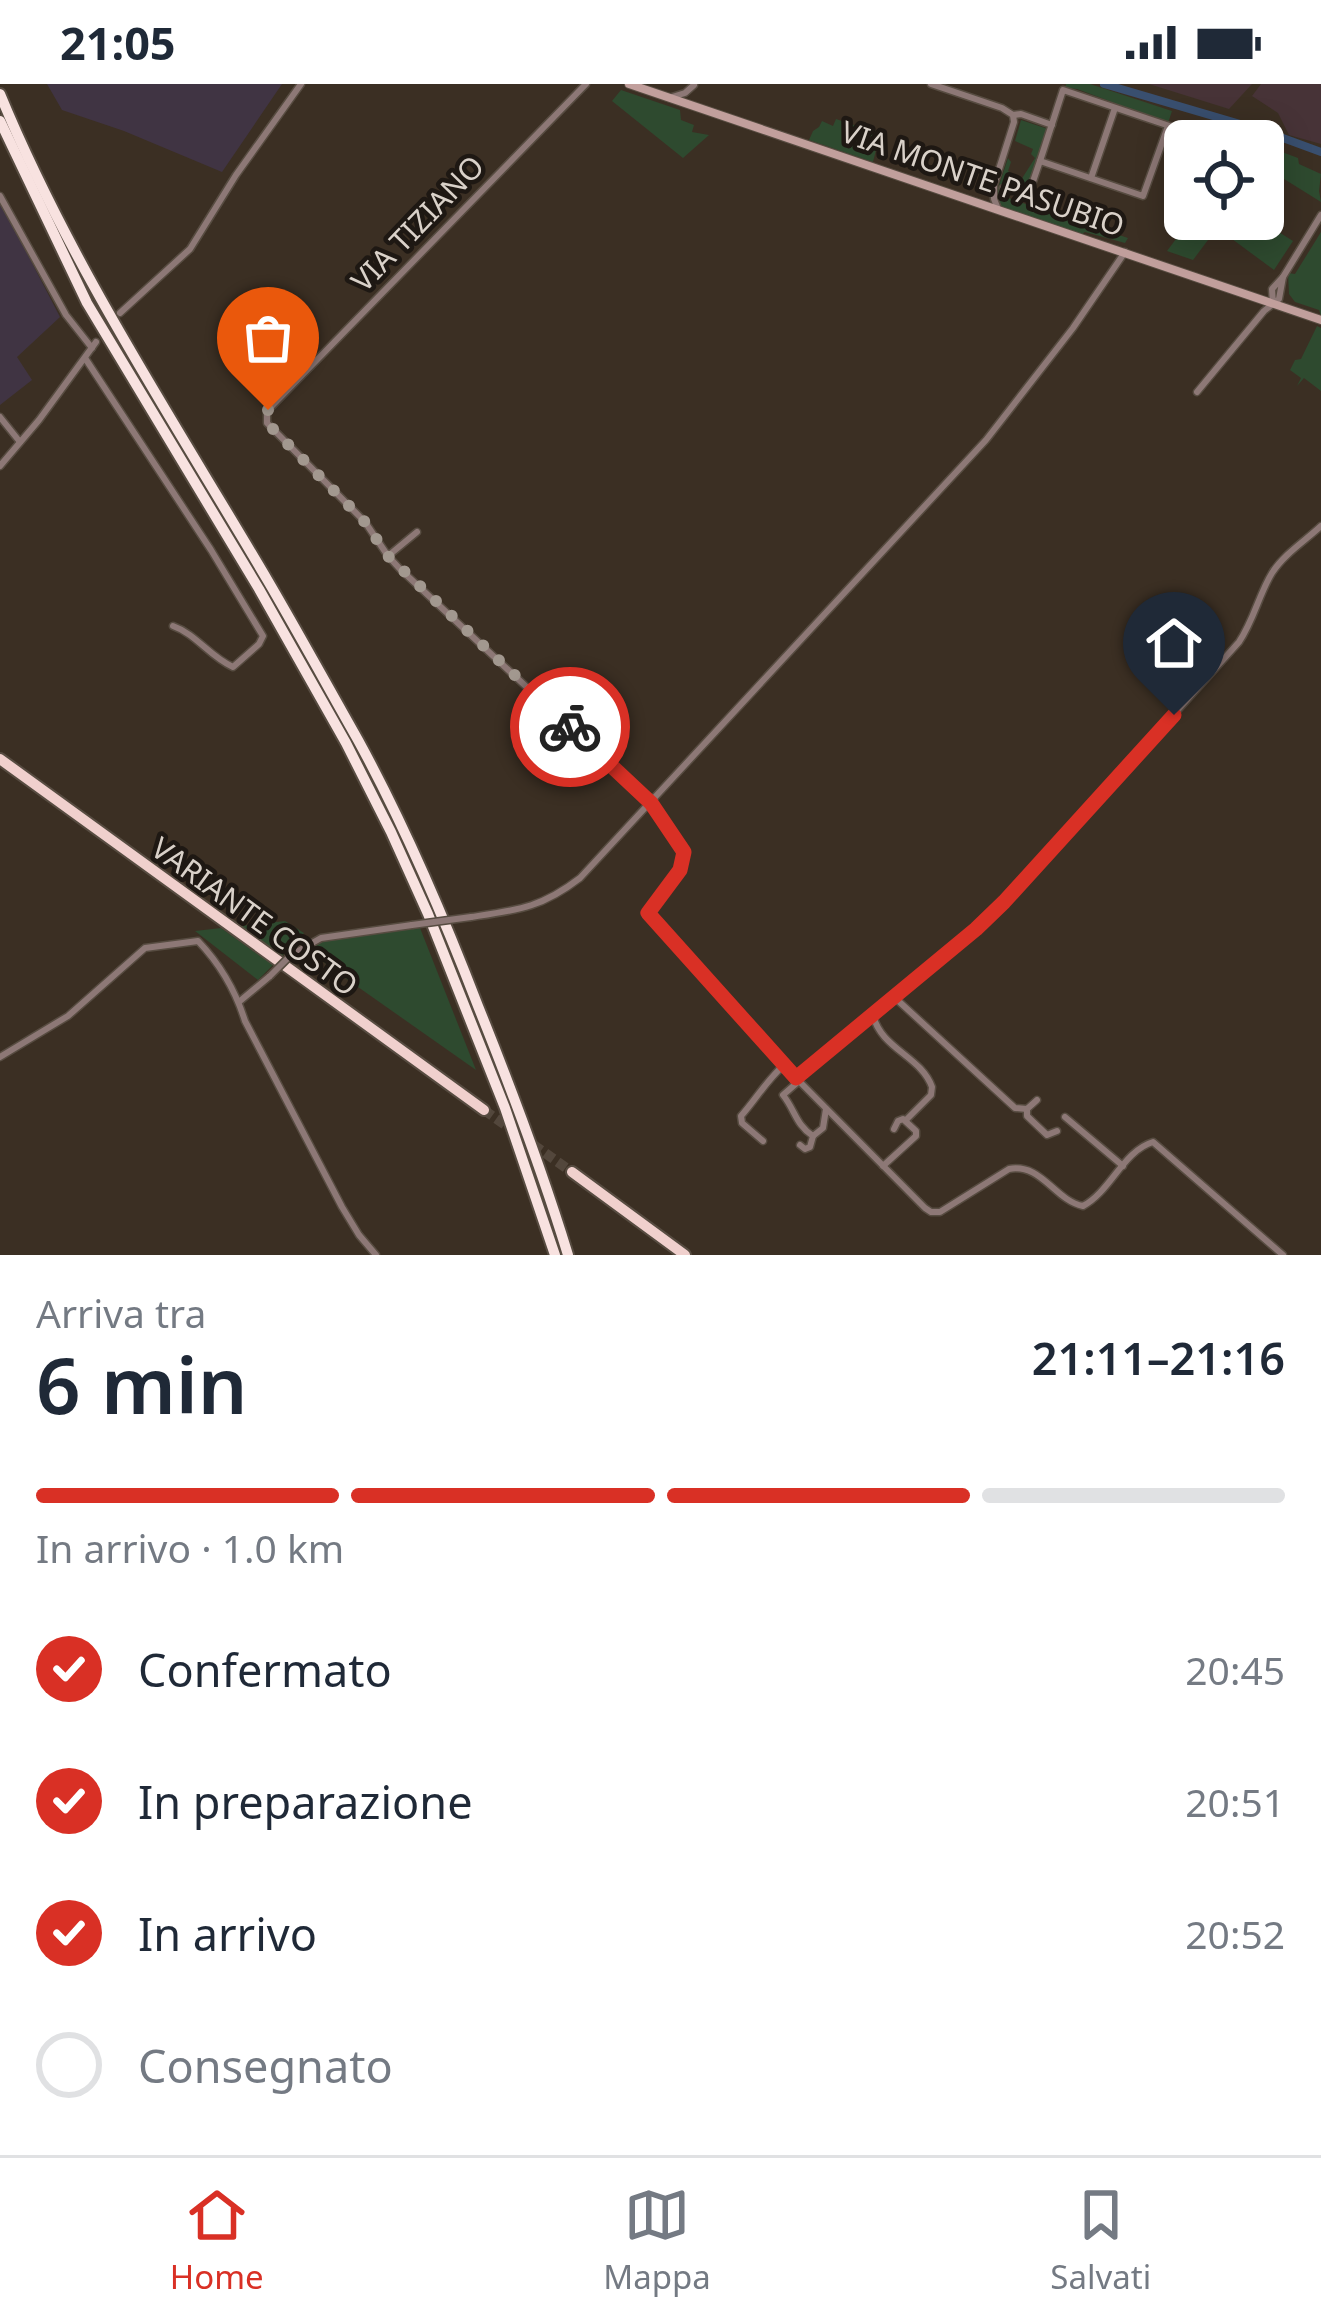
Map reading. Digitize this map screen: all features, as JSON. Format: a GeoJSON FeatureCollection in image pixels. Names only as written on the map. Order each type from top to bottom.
{"type":"FeatureCollection","features":[{"type":"Feature","properties":{"kind":"highway"},"geometry":{"type":"LineString","coordinates":[[2,99],[104,307],[280,602],[402,828],[441,912],[516,1101],[568,1255]]}},
{"type":"Feature","properties":{"kind":"highway"},"geometry":{"type":"LineString","coordinates":[[0,121],[87,303],[259,590],[382,814],[488,1065],[555,1255]]}},
{"type":"Feature","properties":{"kind":"highway","name":"VARIANTE COSTO"},"geometry":{"type":"LineString","coordinates":[[0,759],[484,1110]]}},
{"type":"Feature","properties":{"kind":"highway"},"geometry":{"type":"LineString","coordinates":[[572,1172],[685,1255]]}},
{"type":"Feature","properties":{"kind":"main road","name":"VIA MONTE PASUBIO"},"geometry":{"type":"LineString","coordinates":[[629,84],[1321,320]]}},
{"type":"Feature","properties":{"kind":"street"},"geometry":{"type":"LineString","coordinates":[[120,314],[190,249],[301,84]]}},
{"type":"Feature","properties":{"kind":"street","name":"VIA TIZIANO"},"geometry":{"type":"LineString","coordinates":[[586,84],[267,414],[267,423],[365,522],[388,556],[651,803],[684,855],[676,875],[648,913],[784,1065]]}},
{"type":"Feature","properties":{"kind":"street"},"geometry":{"type":"LineString","coordinates":[[672,97],[686,93],[694,84]]}},
{"type":"Feature","properties":{"kind":"street"},"geometry":{"type":"LineString","coordinates":[[694,84],[695,105]]}},
{"type":"Feature","properties":{"kind":"street"},"geometry":{"type":"LineString","coordinates":[[931,84],[1013,115],[1052,124]]}},
{"type":"Feature","properties":{"kind":"street"},"geometry":{"type":"LineString","coordinates":[[999,186],[1028,196],[1063,90],[1164,125]]}},
{"type":"Feature","properties":{"kind":"street"},"geometry":{"type":"LineString","coordinates":[[1091,178],[1115,108]]}},
{"type":"Feature","properties":{"kind":"street"},"geometry":{"type":"LineString","coordinates":[[998,209],[994,199],[1013,115]]}},
{"type":"Feature","properties":{"kind":"street"},"geometry":{"type":"LineString","coordinates":[[1040,161],[1142,196],[1164,137]]}},
{"type":"Feature","properties":{"kind":"street"},"geometry":{"type":"LineString","coordinates":[[977,202],[999,186]]}},
{"type":"Feature","properties":{"kind":"street"},"geometry":{"type":"LineString","coordinates":[[0,196],[66,315],[94,345],[0,466]]}},
{"type":"Feature","properties":{"kind":"street"},"geometry":{"type":"LineString","coordinates":[[1252,296],[1272,289],[1321,215]]}},
{"type":"Feature","properties":{"kind":"street"},"geometry":{"type":"LineString","coordinates":[[239,1001],[290,956],[321,938],[520,910],[557,896],[580,878],[986,440],[1126,252]]}},
{"type":"Feature","properties":{"kind":"street"},"geometry":{"type":"LineString","coordinates":[[1196,392],[1279,299],[1282,277]]}},
{"type":"Feature","properties":{"kind":"street"},"geometry":{"type":"LineString","coordinates":[[1272,289],[1273,304]]}},
{"type":"Feature","properties":{"kind":"street"},"geometry":{"type":"LineString","coordinates":[[1282,290],[1292,310]]}},
{"type":"Feature","properties":{"kind":"street"},"geometry":{"type":"LineString","coordinates":[[85,358],[229,578],[263,639],[233,667],[172,626]]}},
{"type":"Feature","properties":{"kind":"street"},"geometry":{"type":"LineString","coordinates":[[0,417],[20,442]]}},
{"type":"Feature","properties":{"kind":"street"},"geometry":{"type":"LineString","coordinates":[[813,1136],[800,1126],[783,1095],[1004,902],[1239,642],[1271,575],[1321,526]]}},
{"type":"Feature","properties":{"kind":"street"},"geometry":{"type":"LineString","coordinates":[[388,556],[417,532]]}},
{"type":"Feature","properties":{"kind":"street"},"geometry":{"type":"LineString","coordinates":[[0,1058],[68,1016],[145,948],[198,941],[239,1001],[342,1207],[376,1255]]}},
{"type":"Feature","properties":{"kind":"street"},"geometry":{"type":"LineString","coordinates":[[893,996],[1012,1106],[1027,1109],[1037,1100]]}},
{"type":"Feature","properties":{"kind":"street"},"geometry":{"type":"LineString","coordinates":[[873,1013],[874,1024],[885,1038],[930,1080],[931,1095],[906,1120]]}},
{"type":"Feature","properties":{"kind":"street"},"geometry":{"type":"LineString","coordinates":[[763,1141],[742,1123],[741,1116],[784,1065],[935,1213],[1015,1167],[1032,1171],[1066,1199],[1083,1206],[1092,1202],[1142,1145],[1156,1143],[1283,1255]]}},
{"type":"Feature","properties":{"kind":"street"},"geometry":{"type":"LineString","coordinates":[[800,1145],[810,1147],[813,1136],[823,1128],[826,1109]]}},
{"type":"Feature","properties":{"kind":"street"},"geometry":{"type":"LineString","coordinates":[[1027,1109],[1047,1135],[1057,1131]]}},
{"type":"Feature","properties":{"kind":"street"},"geometry":{"type":"LineString","coordinates":[[1065,1117],[1123,1166]]}},
{"type":"Feature","properties":{"kind":"street"},"geometry":{"type":"LineString","coordinates":[[883,1166],[916,1136],[906,1120],[900,1119],[894,1129]]}},
{"type":"Feature","properties":{"kind":"shaded area"},"geometry":{"type":"Polygon","coordinates":[[[47,84],[282,84],[222,172],[62,110],[47,84]]]}},
{"type":"Feature","properties":{"kind":"shaded area"},"geometry":{"type":"Polygon","coordinates":[[[1149,84],[1252,84],[1229,109],[1149,84]]]}},
{"type":"Feature","properties":{"kind":"shaded area"},"geometry":{"type":"Polygon","coordinates":[[[1261,84],[1321,84],[1321,144],[1289,135],[1278,113],[1252,96],[1261,84]]]}},
{"type":"Feature","properties":{"kind":"shaded area"},"geometry":{"type":"Polygon","coordinates":[[[0,201],[60,317],[17,357],[32,380],[0,405],[0,201]]]}},
{"type":"Feature","properties":{"kind":"green space"},"geometry":{"type":"Polygon","coordinates":[[[1066,84],[1090,84],[1172,111],[1164,122],[1065,88],[1066,84]]]}},
{"type":"Feature","properties":{"kind":"green space"},"geometry":{"type":"Polygon","coordinates":[[[621,90],[680,110],[681,120],[694,125],[692,132],[709,135],[683,158],[612,101],[621,90]]]}},
{"type":"Feature","properties":{"kind":"green space"},"geometry":{"type":"Polygon","coordinates":[[[836,119],[880,134],[873,162],[809,140],[822,121],[833,126],[836,119]]]}},
{"type":"Feature","properties":{"kind":"green space"},"geometry":{"type":"Polygon","coordinates":[[[1021,120],[1048,129],[1028,186],[1005,179],[999,195],[1128,238],[1125,243],[1001,207],[996,194],[1008,158],[1008,171],[1021,180],[1035,158],[1033,149],[1015,141],[1021,120]]]}},
{"type":"Feature","properties":{"kind":"green space"},"geometry":{"type":"Polygon","coordinates":[[[1284,153],[1321,174],[1321,202],[1284,179],[1284,153]]]}},
{"type":"Feature","properties":{"kind":"green space"},"geometry":{"type":"Polygon","coordinates":[[[1321,232],[1321,316],[1319,310],[1295,302],[1289,294],[1288,273],[1295,274],[1321,232]]]}},
{"type":"Feature","properties":{"kind":"green space"},"geometry":{"type":"Polygon","coordinates":[[[1284,235],[1293,241],[1274,270],[1233,240],[1284,240],[1284,235]]]}},
{"type":"Feature","properties":{"kind":"green space"},"geometry":{"type":"Polygon","coordinates":[[[1175,240],[1208,240],[1193,260],[1167,251],[1175,240]]]}},
{"type":"Feature","properties":{"kind":"green space"},"geometry":{"type":"Polygon","coordinates":[[[1317,326],[1321,328],[1321,391],[1304,378],[1297,386],[1301,378],[1290,370],[1301,359],[1317,326]]]}},
{"type":"Feature","properties":{"kind":"green space"},"geometry":{"type":"Polygon","coordinates":[[[285,921],[304,933],[282,956],[240,926],[285,921]]]}},
{"type":"Feature","properties":{"kind":"green space"},"geometry":{"type":"Polygon","coordinates":[[[221,928],[273,965],[258,980],[195,931],[221,928]]]}},
{"type":"Feature","properties":{"kind":"green space"},"geometry":{"type":"Polygon","coordinates":[[[420,928],[476,1070],[309,950],[325,940],[420,928]]]}},
{"type":"Feature","properties":{"kind":"waterway"},"geometry":{"type":"LineString","coordinates":[[1104,84],[1321,152]]}},
{"type":"Feature","properties":{"kind":"tunnel"},"geometry":{"type":"LineString","coordinates":[[484,1110],[572,1172]]}},
{"type":"Feature","properties":{"kind":"way so far"},"geometry":{"type":"LineString","coordinates":[[268,410],[267,423],[373,530],[388,556],[570,727]]}},
{"type":"Feature","properties":{"kind":"route"},"geometry":{"type":"LineString","coordinates":[[570,727],[651,803],[684,852],[680,870],[648,913],[796,1078],[976,929],[1174,715]]}}]}
